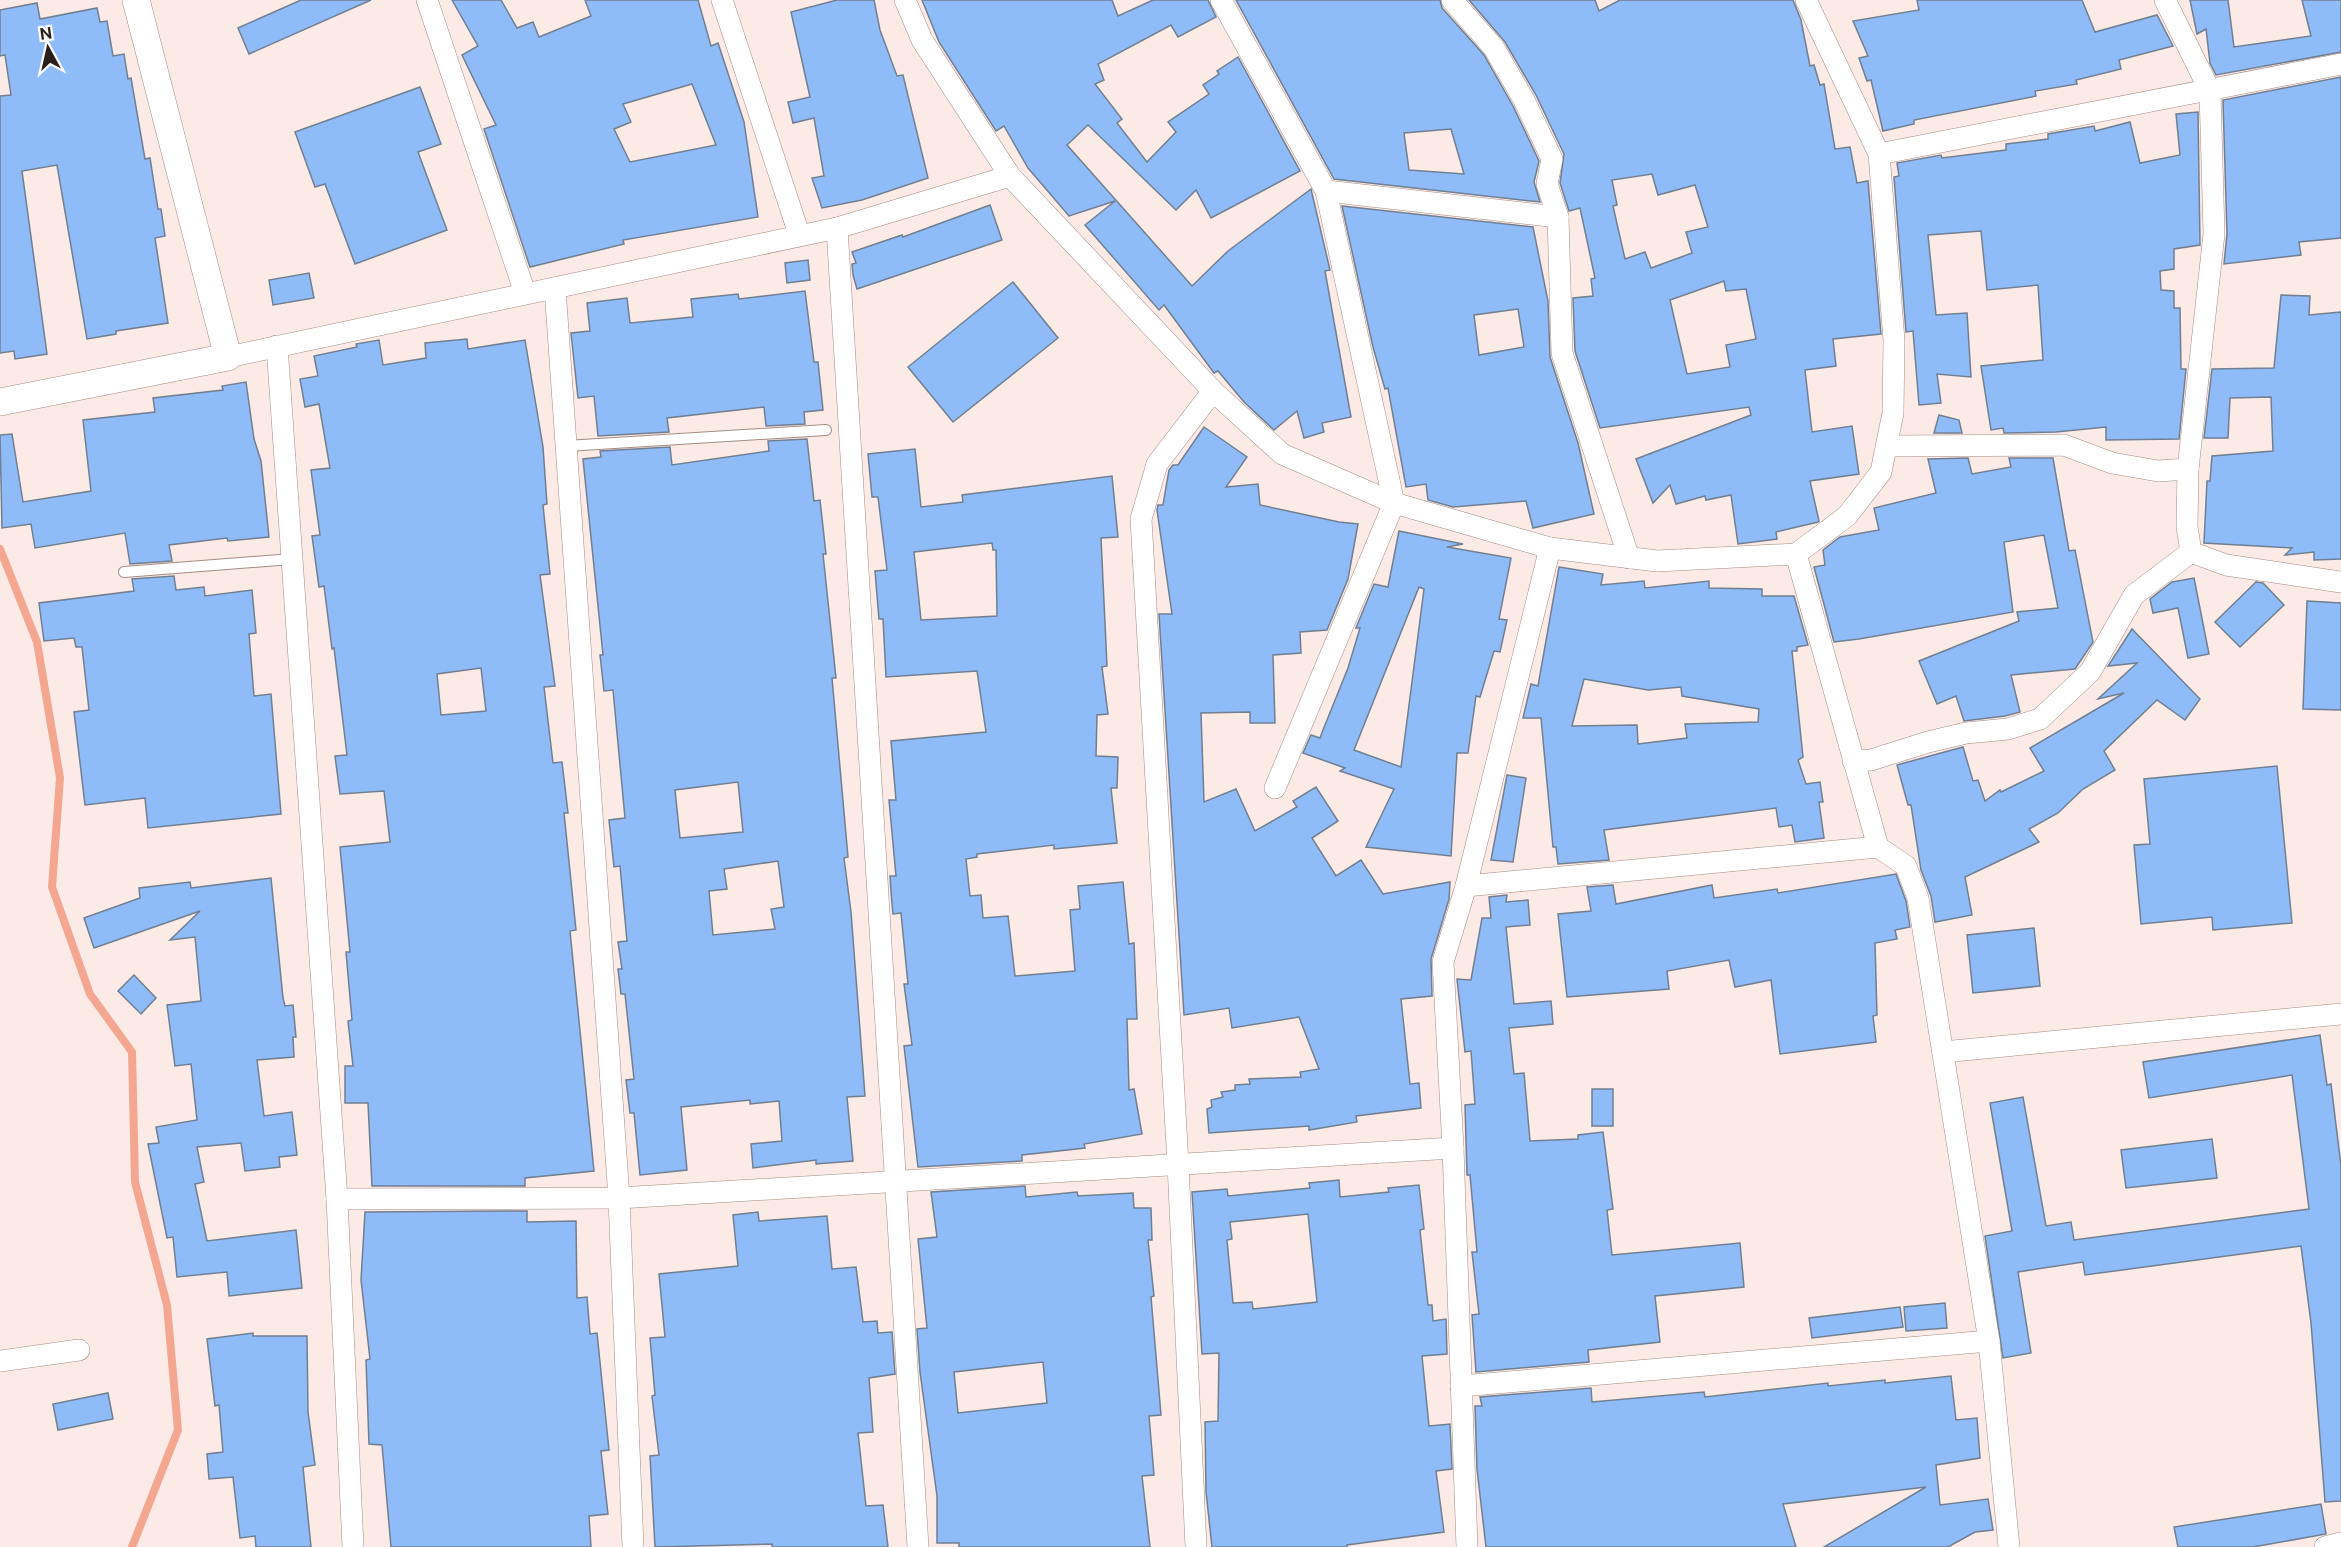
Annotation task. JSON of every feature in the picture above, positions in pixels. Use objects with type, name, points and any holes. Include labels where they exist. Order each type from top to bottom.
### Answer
[{"type":"street","points":[[136,0],[228,357]]},
{"type":"street","points":[[427,0],[525,293]]},
{"type":"street","points":[[722,0],[799,234]]},
{"type":"street","points":[[905,0],[922,40],[1010,176],[1213,392],[1282,454],[1394,503],[1550,548],[1657,561],[1796,554],[1848,516],[1881,472],[1888,446],[1893,413],[1894,340],[1879,153],[1806,0]]},
{"type":"street","points":[[1221,0],[1326,191],[1394,503],[1275,788]]},
{"type":"street","points":[[1452,0],[1494,48],[1536,124],[1552,159],[1547,184],[1558,217],[1562,353],[1629,558]]},
{"type":"street","points":[[2165,0],[2210,91],[2214,234],[2188,469],[2187,527],[2191,552]]},
{"type":"street","points":[[1879,153],[2341,64]]},
{"type":"street","points":[[0,402],[228,357],[799,234],[837,228],[1010,176]]},
{"type":"street","points":[[1326,191],[1558,217]]},
{"type":"street","points":[[837,228],[918,1547]]},
{"type":"street","points":[[555,288],[619,1198],[633,1547]]},
{"type":"street","points":[[277,346],[337,1199],[353,1547]]},
{"type":"street","points":[[1196,1547],[1178,1164],[1141,519],[1157,464],[1213,392]]},
{"type":"street","points":[[1888,446],[2064,445],[2112,463],[2158,471],[2188,469]]},
{"type":"street","points":[[1467,1547],[1453,1148],[1443,963],[1466,886],[1550,548]]},
{"type":"street","points":[[2191,552],[2226,566],[2341,582]]},
{"type":"street","points":[[1853,761],[1871,760],[1928,742],[1966,733],[2008,729],[2040,719],[2090,672],[2134,595],[2191,552]]},
{"type":"street","points":[[1796,554],[1878,847]]},
{"type":"street","points":[[1466,886],[1878,847],[1906,866],[1918,898],[1989,1341],[2009,1547]]},
{"type":"street","points":[[1943,1052],[2341,1014]]},
{"type":"street","points":[[337,1199],[619,1198],[1453,1148]]},
{"type":"street","points":[[1461,1386],[1989,1341]]},
{"type":"street","points":[[0,1361],[79,1350]]},
{"type":"street","points":[[2325,1547],[2341,1543]]},
{"type":"lane","points":[[566,446],[826,430]]},
{"type":"lane","points":[[124,572],[292,559]]},
{"type":"building","points":[[301,0],[371,0],[249,54],[238,28]]},
{"type":"building","points":[[452,0],[501,0],[517,28],[533,22],[539,37],[591,16],[585,0],[698,0],[711,46],[718,43],[744,122],[758,217],[623,240],[624,244],[530,267],[484,129],[496,125],[462,55],[478,46]],"holes":[[[692,84],[716,145],[630,162],[614,129],[631,122],[623,104]]]},
{"type":"building","points":[[837,0],[874,0],[880,30],[897,76],[903,75],[928,178],[862,200],[822,208],[812,178],[824,176],[814,118],[793,123],[788,102],[810,97],[791,12]]},
{"type":"building","points":[[922,0],[1112,0],[1118,16],[1153,0],[1208,0],[1216,17],[1178,37],[1171,25],[1098,64],[1104,80],[1095,84],[1122,119],[1117,123],[1147,162],[1176,132],[1168,122],[1209,94],[1203,85],[1219,74],[1217,71],[1238,57],[1300,171],[1211,218],[1196,190],[1176,210],[1088,125],[1067,145],[1192,286],[1228,251],[1311,189],[1330,270],[1325,271],[1351,417],[1322,423],[1324,432],[1304,438],[1297,411],[1274,430],[1244,402],[1218,371],[1214,373],[1164,305],[1159,310],[1085,225],[1115,201],[1069,216],[1028,168],[1004,126],[996,131],[939,42]]},
{"type":"building","points":[[1236,0],[1440,0],[1442,8],[1484,55],[1513,106],[1539,161],[1534,182],[1540,202],[1334,179]],"holes":[[[1451,129],[1464,174],[1409,170],[1404,133]]]},
{"type":"building","points":[[1469,0],[1595,0],[1599,11],[1620,0],[1793,0],[1801,20],[1810,66],[1814,65],[1820,85],[1824,84],[1835,149],[1850,147],[1857,183],[1868,181],[1881,334],[1833,339],[1836,366],[1805,370],[1812,432],[1852,426],[1859,474],[1810,481],[1818,522],[1776,532],[1777,539],[1738,544],[1731,495],[1706,500],[1705,496],[1676,504],[1670,485],[1653,503],[1636,459],[1751,415],[1749,407],[1600,428],[1575,351],[1573,298],[1593,296],[1591,279],[1595,278],[1580,208],[1569,211],[1560,183],[1564,154],[1536,95],[1505,42]],"holes":[[[1652,174],[1658,195],[1695,185],[1708,227],[1686,232],[1692,253],[1651,268],[1645,252],[1625,259],[1613,206],[1617,205],[1612,180]],[[1724,281],[1726,291],[1746,289],[1756,339],[1726,345],[1730,367],[1687,374],[1670,300]]]},
{"type":"building","points":[[1917,0],[2082,0],[2095,32],[2157,15],[2173,46],[2119,60],[2121,69],[2076,80],[2077,84],[2035,91],[2036,96],[1914,120],[1914,124],[1883,131],[1871,80],[1867,81],[1859,58],[1868,56],[1853,21],[1919,10]]},
{"type":"building","points":[[2190,0],[2228,0],[2234,47],[2311,36],[2302,0],[2341,0],[2341,52],[2216,75],[2210,63],[2206,29],[2197,34]]},
{"type":"building","points":[[37,3],[40,19],[97,8],[100,22],[107,21],[113,56],[124,54],[128,79],[131,78],[145,159],[150,158],[158,209],[161,209],[165,236],[155,238],[168,323],[116,331],[116,334],[87,339],[57,165],[22,171],[47,354],[15,359],[14,351],[0,353],[0,96],[11,95],[5,55],[0,56],[0,10]]},
{"type":"building","points":[[2341,77],[2341,238],[2299,242],[2301,255],[2224,264],[2227,234],[2223,100]]},
{"type":"building","points":[[420,87],[441,144],[418,152],[447,230],[355,264],[325,184],[315,187],[295,132]]},
{"type":"building","points":[[2198,112],[2200,245],[2174,249],[2174,269],[2160,271],[2161,290],[2174,291],[2174,308],[2180,308],[2181,369],[2186,369],[2179,439],[2106,440],[2106,427],[2056,432],[2004,433],[2003,428],[1991,430],[1981,366],[2043,360],[2038,285],[1987,290],[1981,231],[1928,235],[1936,315],[1967,313],[1971,377],[1937,374],[1941,403],[1919,405],[1913,331],[1906,332],[1894,177],[1899,176],[1897,163],[1941,155],[1942,158],[2006,150],[2006,144],[2048,139],[2048,134],[2094,126],[2095,131],[2130,122],[2140,163],[2180,155],[2176,114]]},
{"type":"building","points":[[990,205],[1002,240],[857,289],[852,264],[856,263],[852,252],[902,235],[903,237]]},
{"type":"building","points":[[1342,206],[1533,227],[1548,301],[1550,357],[1578,443],[1594,514],[1533,528],[1526,501],[1453,507],[1428,500],[1426,484],[1406,487],[1388,388],[1385,389],[1373,347]],"holes":[[[1518,309],[1524,347],[1479,355],[1474,315]]]},
{"type":"building","points":[[808,260],[810,280],[787,283],[785,263]]},
{"type":"building","points":[[309,273],[314,298],[273,305],[269,280]]},
{"type":"building","points":[[1013,282],[1058,338],[953,422],[908,367]]},
{"type":"building","points":[[805,291],[814,362],[818,362],[823,410],[804,412],[805,424],[766,426],[764,407],[667,418],[669,432],[598,436],[594,396],[578,398],[571,333],[590,331],[587,303],[627,298],[630,323],[693,317],[691,299],[738,294],[739,299]]},
{"type":"building","points":[[2281,295],[2310,296],[2309,315],[2341,312],[2341,559],[2314,560],[2314,552],[2285,555],[2292,548],[2204,543],[2207,481],[2210,481],[2212,456],[2273,451],[2271,397],[2230,398],[2228,438],[2204,438],[2212,369],[2274,368]]},
{"type":"building","points":[[467,339],[468,349],[525,340],[543,447],[547,504],[543,505],[550,574],[540,575],[555,686],[544,687],[553,763],[562,762],[568,813],[564,813],[576,930],[570,931],[594,1171],[525,1178],[525,1186],[372,1186],[368,1103],[345,1103],[345,1066],[353,1066],[348,1021],[352,1020],[346,952],[350,952],[340,847],[390,842],[384,791],[340,794],[335,756],[347,755],[334,648],[332,649],[324,586],[319,587],[312,536],[320,535],[311,470],[330,468],[319,404],[305,407],[300,379],[318,376],[314,356],[379,340],[383,365],[426,358],[425,343]],"holes":[[[481,668],[486,711],[441,715],[437,674]]]},
{"type":"building","points":[[246,382],[254,439],[261,461],[269,537],[228,541],[227,538],[169,545],[172,561],[130,564],[125,533],[35,548],[31,524],[2,528],[0,435],[12,434],[23,502],[91,491],[83,420],[155,412],[153,398],[223,390],[222,386]]},
{"type":"building","points":[[1939,415],[1959,420],[1962,433],[1934,433]]},
{"type":"building","points":[[1204,427],[1247,457],[1226,487],[1258,484],[1260,505],[1358,524],[1348,579],[1327,630],[1300,632],[1301,653],[1273,655],[1275,723],[1250,723],[1250,712],[1201,713],[1204,802],[1236,789],[1255,831],[1297,807],[1293,801],[1316,787],[1338,821],[1312,838],[1336,876],[1361,860],[1383,894],[1450,882],[1449,899],[1431,959],[1432,996],[1401,999],[1410,1084],[1419,1083],[1421,1108],[1356,1116],[1357,1122],[1309,1130],[1309,1126],[1209,1133],[1207,1109],[1212,1107],[1211,1100],[1223,1097],[1221,1092],[1235,1090],[1235,1085],[1250,1084],[1249,1079],[1301,1077],[1300,1072],[1319,1069],[1299,1017],[1232,1028],[1229,1008],[1184,1015],[1159,614],[1172,614],[1157,510],[1158,505],[1163,505],[1169,470],[1173,465],[1178,465]]},
{"type":"building","points":[[807,439],[814,501],[820,500],[826,554],[823,554],[836,678],[832,678],[848,857],[844,858],[851,912],[865,1096],[847,1097],[853,1161],[816,1164],[816,1160],[753,1168],[751,1144],[782,1141],[779,1101],[750,1104],[750,1100],[681,1107],[687,1170],[640,1175],[634,1113],[630,1113],[626,1080],[634,1079],[625,994],[621,994],[618,969],[622,969],[618,942],[627,941],[620,866],[614,867],[609,820],[625,818],[613,690],[604,691],[600,655],[603,655],[583,459],[601,457],[600,451],[670,447],[672,465],[769,451],[768,441]],"holes":[[[738,782],[743,832],[680,838],[675,790]],[[778,861],[784,907],[771,909],[775,929],[713,935],[709,891],[727,889],[724,869]]]},
{"type":"building","points":[[915,449],[921,507],[963,502],[962,495],[1112,476],[1118,537],[1101,538],[1107,666],[1102,667],[1108,714],[1097,715],[1096,756],[1118,757],[1117,788],[1111,788],[1117,843],[1054,849],[1054,845],[977,854],[977,857],[966,859],[970,896],[981,895],[983,918],[1008,916],[1015,976],[1075,971],[1070,910],[1080,909],[1078,886],[1123,882],[1129,944],[1134,943],[1137,1019],[1127,1019],[1129,1090],[1134,1089],[1142,1134],[1084,1144],[1085,1148],[1022,1155],[1022,1161],[918,1167],[904,1046],[912,1045],[904,984],[908,984],[901,913],[893,914],[891,892],[890,876],[896,876],[889,800],[896,800],[891,741],[986,732],[977,671],[886,677],[883,619],[879,619],[875,571],[887,570],[878,497],[872,497],[868,454]],"holes":[[[992,543],[993,550],[996,550],[997,616],[921,620],[914,552]]]},
{"type":"building","points":[[1968,458],[1972,474],[2011,467],[2009,458],[2053,458],[2069,551],[2075,550],[2093,642],[2075,669],[2011,675],[2020,712],[1964,721],[1956,696],[1937,704],[1919,661],[2019,621],[2017,612],[2058,608],[2044,535],[2004,542],[2013,612],[1859,639],[1834,642],[1814,567],[1825,565],[1823,550],[1840,537],[1879,530],[1874,508],[1936,493],[1928,459]]},
{"type":"building","points":[[1399,531],[1463,544],[1447,547],[1511,558],[1499,619],[1507,620],[1500,652],[1494,651],[1480,697],[1476,696],[1468,753],[1457,753],[1451,856],[1366,847],[1394,789],[1340,771],[1345,768],[1303,753],[1311,735],[1320,738],[1348,668],[1360,628],[1356,628],[1374,584],[1388,587]],"holes":[[[1419,587],[1424,589],[1401,767],[1354,750]]]},
{"type":"building","points":[[1559,567],[1603,574],[1601,585],[1644,581],[1645,588],[1709,581],[1709,588],[1762,589],[1762,596],[1794,596],[1808,645],[1797,647],[1797,651],[1792,651],[1803,757],[1798,760],[1806,784],[1820,782],[1823,802],[1819,802],[1824,838],[1795,842],[1792,825],[1779,827],[1776,808],[1604,830],[1609,860],[1558,864],[1556,847],[1553,847],[1541,718],[1523,718],[1531,684],[1538,686]],"holes":[[[1584,679],[1648,690],[1681,687],[1682,696],[1759,709],[1758,722],[1685,724],[1687,738],[1638,744],[1637,725],[1572,726]]]},
{"type":"building","points":[[174,576],[176,590],[204,587],[205,596],[252,590],[256,633],[249,634],[254,696],[271,694],[281,814],[148,828],[145,798],[85,805],[74,712],[89,710],[82,647],[76,647],[74,638],[44,641],[39,603],[134,591],[132,579]]},
{"type":"building","points":[[2194,578],[2209,654],[2188,658],[2178,608],[2153,613],[2150,599],[2172,582]]},
{"type":"building","points":[[2256,582],[2263,583],[2284,605],[2240,647],[2215,622]]},
{"type":"building","points":[[2307,601],[2341,603],[2341,710],[2303,709]]},
{"type":"building","points":[[2132,629],[2200,699],[2185,720],[2157,700],[2104,751],[2115,770],[2083,789],[2058,813],[2029,829],[2039,842],[1965,877],[1972,915],[1935,922],[1931,896],[1921,870],[1911,805],[1908,805],[1897,765],[1963,747],[1973,781],[1978,780],[1985,801],[2000,790],[2001,792],[2044,771],[2030,748],[2124,693],[2098,699],[2137,663],[2108,666]]},
{"type":"building","points":[[2277,766],[2292,923],[2213,930],[2212,917],[2141,924],[2134,845],[2150,844],[2144,779]]},
{"type":"building","points":[[1507,775],[1526,778],[1513,862],[1491,860]]},
{"type":"building","points":[[1896,874],[1906,901],[1910,927],[1895,930],[1897,939],[1875,943],[1877,1015],[1873,1016],[1876,1042],[1780,1054],[1771,980],[1735,987],[1729,960],[1667,971],[1669,989],[1567,997],[1558,914],[1591,911],[1587,887],[1613,885],[1616,904],[1712,885],[1714,898],[1777,889],[1778,893]]},
{"type":"building","points":[[271,878],[283,998],[285,1006],[293,1005],[296,1037],[293,1037],[294,1057],[257,1060],[264,1116],[292,1112],[297,1155],[279,1157],[280,1167],[245,1171],[241,1143],[197,1147],[204,1182],[195,1184],[207,1241],[296,1230],[302,1288],[229,1296],[227,1272],[177,1277],[173,1237],[167,1238],[148,1144],[159,1143],[156,1127],[197,1120],[191,1064],[175,1066],[167,1005],[201,1001],[195,937],[170,940],[200,911],[94,948],[84,918],[140,898],[139,888],[190,882],[191,888]]},
{"type":"building","points":[[1507,895],[1506,902],[1528,900],[1530,925],[1506,927],[1514,1004],[1551,1001],[1553,1024],[1509,1028],[1514,1074],[1524,1073],[1530,1141],[1578,1139],[1578,1135],[1603,1132],[1613,1209],[1607,1210],[1612,1255],[1740,1243],[1744,1287],[1655,1296],[1660,1342],[1588,1350],[1589,1362],[1476,1372],[1472,1315],[1479,1314],[1472,1252],[1477,1252],[1470,1175],[1467,1175],[1465,1105],[1475,1104],[1471,1051],[1465,1052],[1457,979],[1471,980],[1482,918],[1491,918],[1489,897]]},
{"type":"building","points":[[2034,928],[2040,986],[1973,993],[1967,935]]},
{"type":"building","points":[[134,975],[156,998],[141,1014],[118,991]]},
{"type":"building","points":[[2320,1035],[2327,1085],[2331,1084],[2341,1166],[2341,1501],[2325,1502],[2311,1323],[2301,1246],[2085,1275],[2083,1262],[2018,1272],[2031,1353],[2003,1358],[1985,1236],[2012,1231],[1990,1103],[2023,1097],[2046,1226],[2071,1222],[2074,1240],[2309,1209],[2292,1075],[2149,1098],[2143,1062]]},
{"type":"building","points":[[1592,1089],[1613,1089],[1613,1126],[1592,1126]]},
{"type":"building","points":[[2212,1139],[2217,1178],[2126,1188],[2121,1150]]},
{"type":"building","points":[[1339,1180],[1340,1197],[1389,1192],[1388,1188],[1419,1185],[1424,1229],[1420,1230],[1428,1305],[1432,1305],[1433,1321],[1446,1319],[1447,1354],[1422,1356],[1429,1426],[1450,1424],[1452,1469],[1436,1471],[1444,1532],[1347,1545],[1347,1547],[1212,1547],[1206,1492],[1205,1422],[1218,1421],[1219,1353],[1202,1354],[1192,1192],[1227,1189],[1228,1196],[1310,1188],[1309,1183]],"holes":[[[1308,1214],[1317,1302],[1253,1309],[1252,1302],[1233,1303],[1227,1240],[1232,1239],[1230,1222]]]},
{"type":"building","points":[[1025,1186],[1026,1197],[1077,1192],[1078,1196],[1133,1193],[1134,1208],[1151,1208],[1152,1240],[1148,1240],[1154,1296],[1151,1297],[1161,1415],[1149,1416],[1154,1475],[1142,1476],[1150,1547],[959,1547],[959,1543],[937,1543],[937,1496],[920,1372],[917,1329],[927,1328],[918,1239],[937,1237],[931,1192]],"holes":[[[1043,1362],[1047,1403],[958,1413],[954,1372]]]},
{"type":"building","points":[[527,1211],[527,1222],[576,1221],[577,1298],[587,1297],[590,1334],[597,1333],[609,1450],[601,1451],[608,1514],[589,1516],[591,1547],[391,1547],[382,1445],[369,1444],[366,1360],[370,1359],[361,1280],[365,1212]]},
{"type":"building","points":[[758,1212],[759,1221],[827,1216],[832,1269],[856,1267],[863,1322],[877,1321],[878,1333],[892,1332],[895,1374],[869,1378],[873,1432],[858,1433],[866,1506],[883,1505],[888,1547],[772,1547],[772,1544],[655,1547],[650,1456],[659,1455],[652,1396],[655,1395],[650,1338],[665,1337],[659,1274],[738,1266],[733,1215]]},
{"type":"building","points":[[1945,1303],[1947,1328],[1906,1331],[1904,1307]]},
{"type":"building","points":[[1900,1307],[1903,1327],[1812,1338],[1809,1318]]},
{"type":"building","points":[[253,1333],[253,1336],[307,1336],[308,1412],[315,1465],[303,1467],[311,1547],[256,1547],[255,1536],[240,1538],[233,1477],[209,1479],[207,1454],[223,1452],[219,1405],[215,1406],[207,1339]]},
{"type":"building","points":[[1951,1376],[1956,1420],[1977,1418],[1980,1458],[1936,1465],[1940,1505],[1988,1499],[1993,1530],[1975,1532],[1948,1547],[1824,1547],[1926,1487],[1783,1504],[1796,1547],[1486,1547],[1477,1469],[1475,1406],[1482,1406],[1480,1397],[1591,1388],[1592,1402],[1704,1392],[1705,1397],[1828,1383],[1828,1386],[1885,1380],[1885,1383]]},
{"type":"building","points":[[108,1393],[113,1419],[58,1430],[53,1404]]},
{"type":"building","points":[[2321,1504],[2326,1534],[2253,1547],[2178,1547],[2174,1527]]},
{"type":"waterway","points":[[0,549],[37,642],[60,778],[52,887],[90,994],[132,1052],[135,1182],[167,1305],[178,1430],[132,1547]]}]
